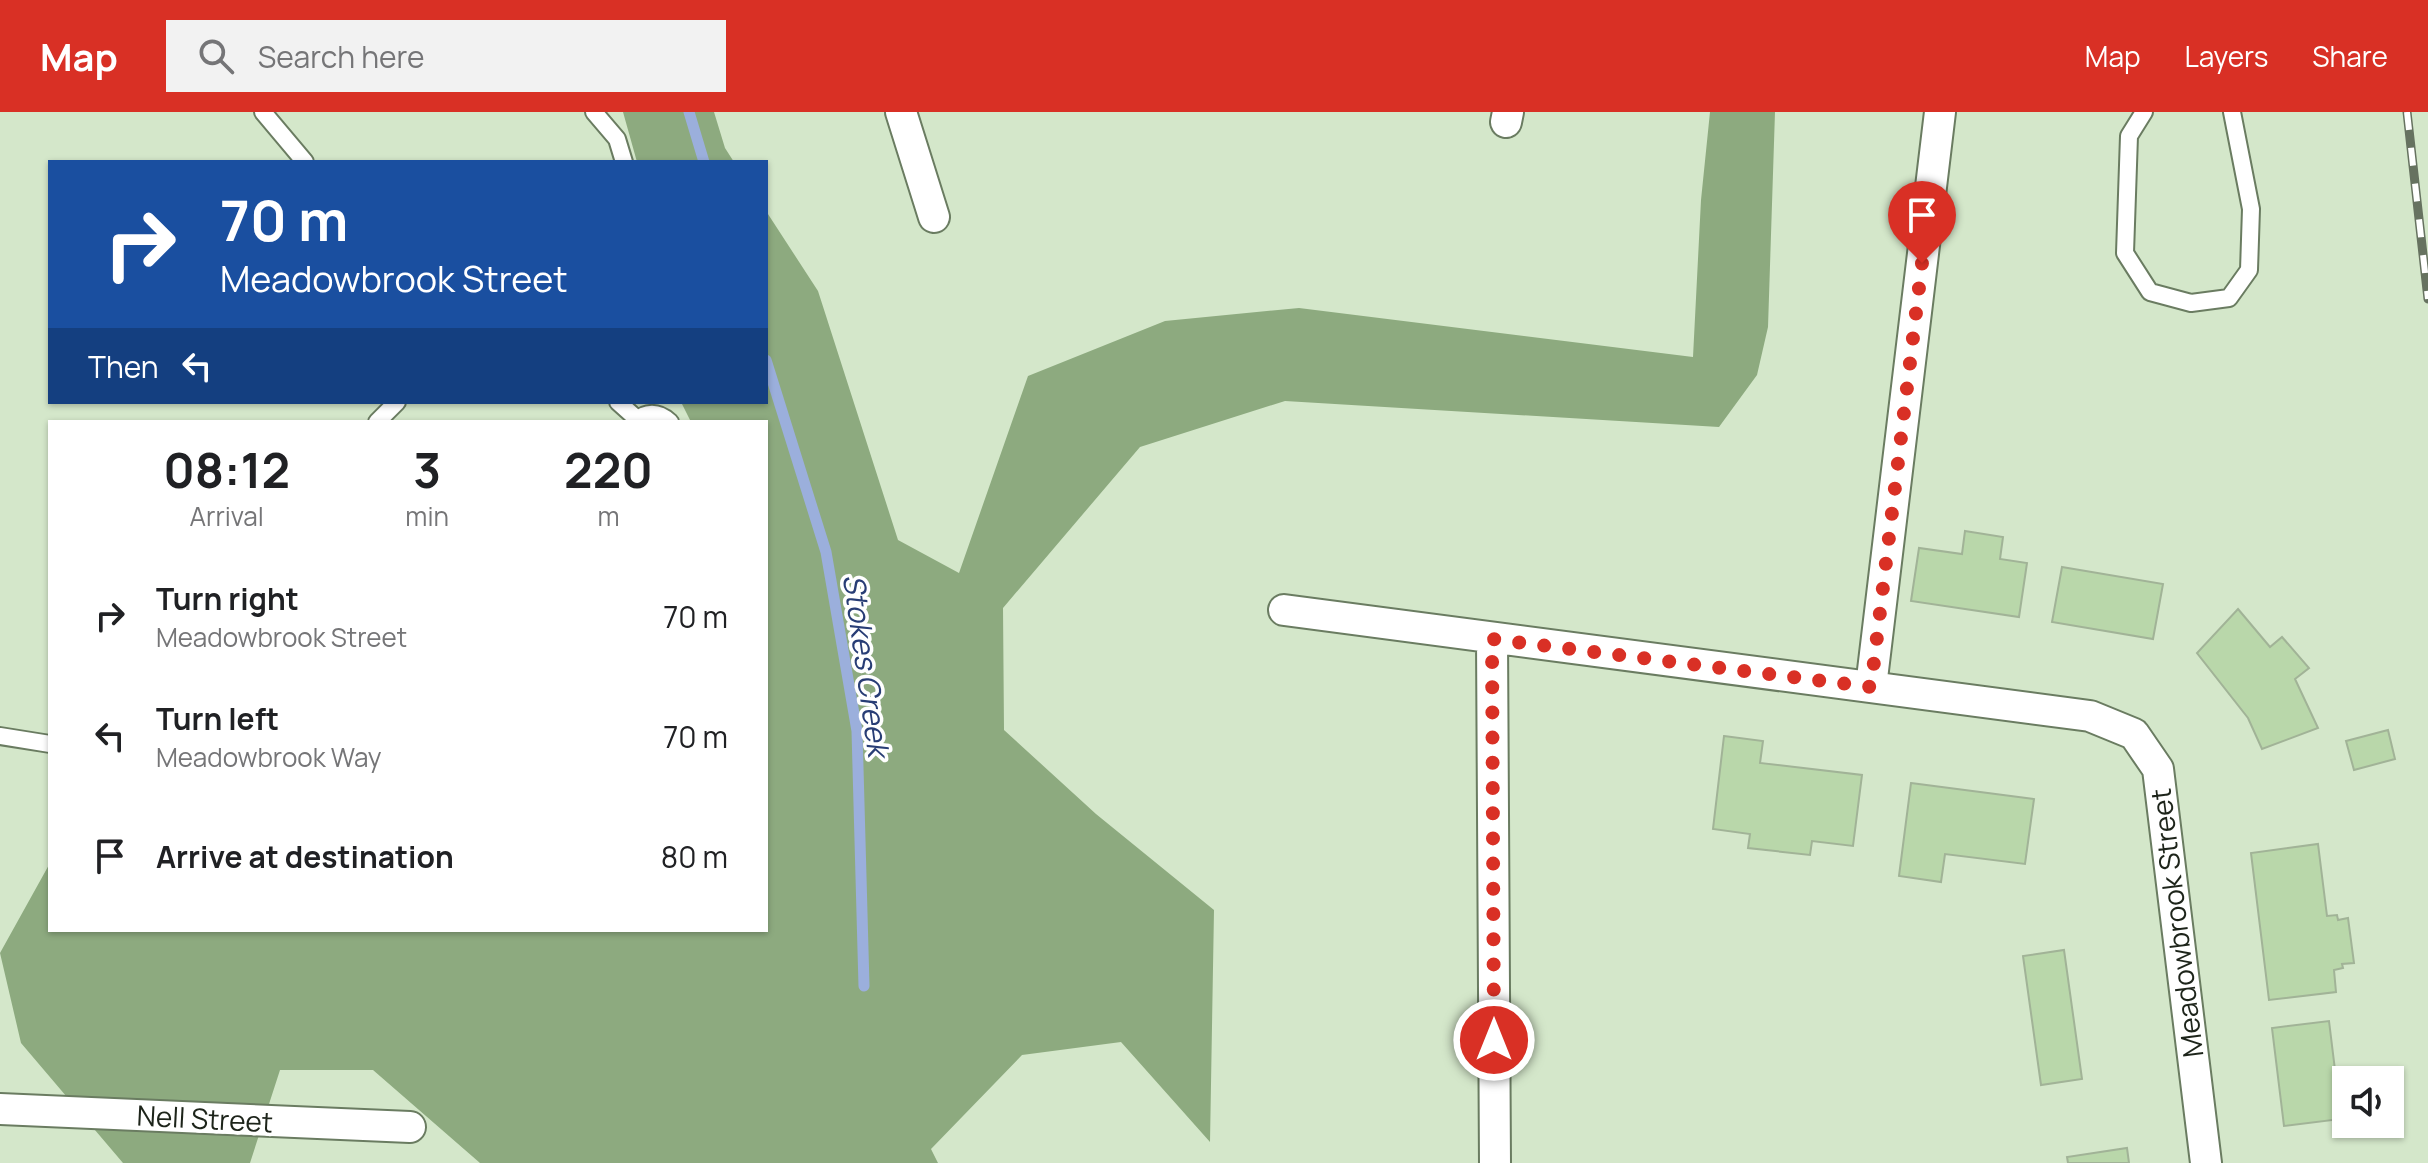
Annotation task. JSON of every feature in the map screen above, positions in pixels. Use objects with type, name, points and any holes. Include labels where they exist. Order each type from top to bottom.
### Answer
[{"type":"street","points":[[901,112],[934,217]]},
{"type":"street","points":[[1871,687],[1940,112]]},
{"type":"street","name":"Meadowbrook Street","points":[[1284,610],[2090,716],[2134,734],[2158,769],[2206,1163]]},
{"type":"street","points":[[1492,639],[1495,1163]]},
{"type":"street","name":"Nell Street","points":[[0,1109],[410,1127]]},
{"type":"lane","points":[[263,112],[303,160]]},
{"type":"lane","points":[[594,112],[617,139],[623,160]]},
{"type":"lane","points":[[2144,112],[2129,136],[2125,253],[2150,292],[2191,303],[2229,298],[2249,270],[2251,209],[2232,112]]},
{"type":"lane","points":[[379,420],[395,404]]},
{"type":"lane","points":[[620,404],[635,420]]},
{"type":"lane","points":[[637,420],[643,415],[655,414],[666,420]]},
{"type":"lane","points":[[0,736],[48,744]]},
{"type":"green space","points":[[623,112],[714,112],[725,148],[733,160],[636,160]]},
{"type":"green space","points":[[1710,112],[1775,112],[1768,327],[1757,375],[1719,427],[1285,401],[1140,447],[1003,608],[1004,730],[1096,814],[1214,910],[1210,1142],[1121,1042],[1022,1055],[931,1149],[938,1163],[480,1163],[373,1070],[280,1070],[250,1163],[123,1163],[21,1043],[0,953],[48,867],[48,932],[768,932],[768,420],[690,420],[682,404],[768,404],[768,214],[818,291],[898,540],[959,573],[1028,376],[1165,321],[1299,308],[1693,357],[1701,200]]},
{"type":"building","points":[[1965,531],[2003,537],[2000,559],[2027,563],[2019,617],[1911,601],[1919,548],[1962,554]]},
{"type":"building","points":[[2062,567],[2163,584],[2153,639],[2052,622]]},
{"type":"building","points":[[2238,609],[2270,647],[2282,637],[2309,668],[2295,679],[2318,728],[2262,749],[2248,718],[2197,653]]},
{"type":"building","points":[[2388,730],[2395,759],[2354,770],[2346,741]]},
{"type":"building","points":[[1724,736],[1763,741],[1760,763],[1862,775],[1853,846],[1812,841],[1810,855],[1748,848],[1750,834],[1713,829]]},
{"type":"building","points":[[1911,783],[2034,799],[2025,864],[1945,854],[1941,882],[1899,876]]},
{"type":"building","points":[[2318,844],[2327,916],[2337,915],[2338,920],[2348,918],[2354,963],[2342,964],[2343,968],[2334,970],[2336,992],[2269,1000],[2251,853]]},
{"type":"building","points":[[2064,950],[2082,1079],[2041,1085],[2023,956]]},
{"type":"building","points":[[2329,1021],[2335,1066],[2332,1066],[2332,1120],[2284,1126],[2272,1028]]},
{"type":"building","points":[[2127,1148],[2129,1163],[2068,1163],[2067,1157]]},
{"type":"waterway","name":"Stokes Creek","points":[[689,112],[703,160]]},
{"type":"waterway","name":"Stokes Creek","points":[[768,366],[826,552],[857,731],[864,986]]},
{"type":"railway","points":[[2407,112],[2428,299]]},
{"type":"route","points":[[1494,1040],[1492,639],[1871,687],[1922,263]]}]
